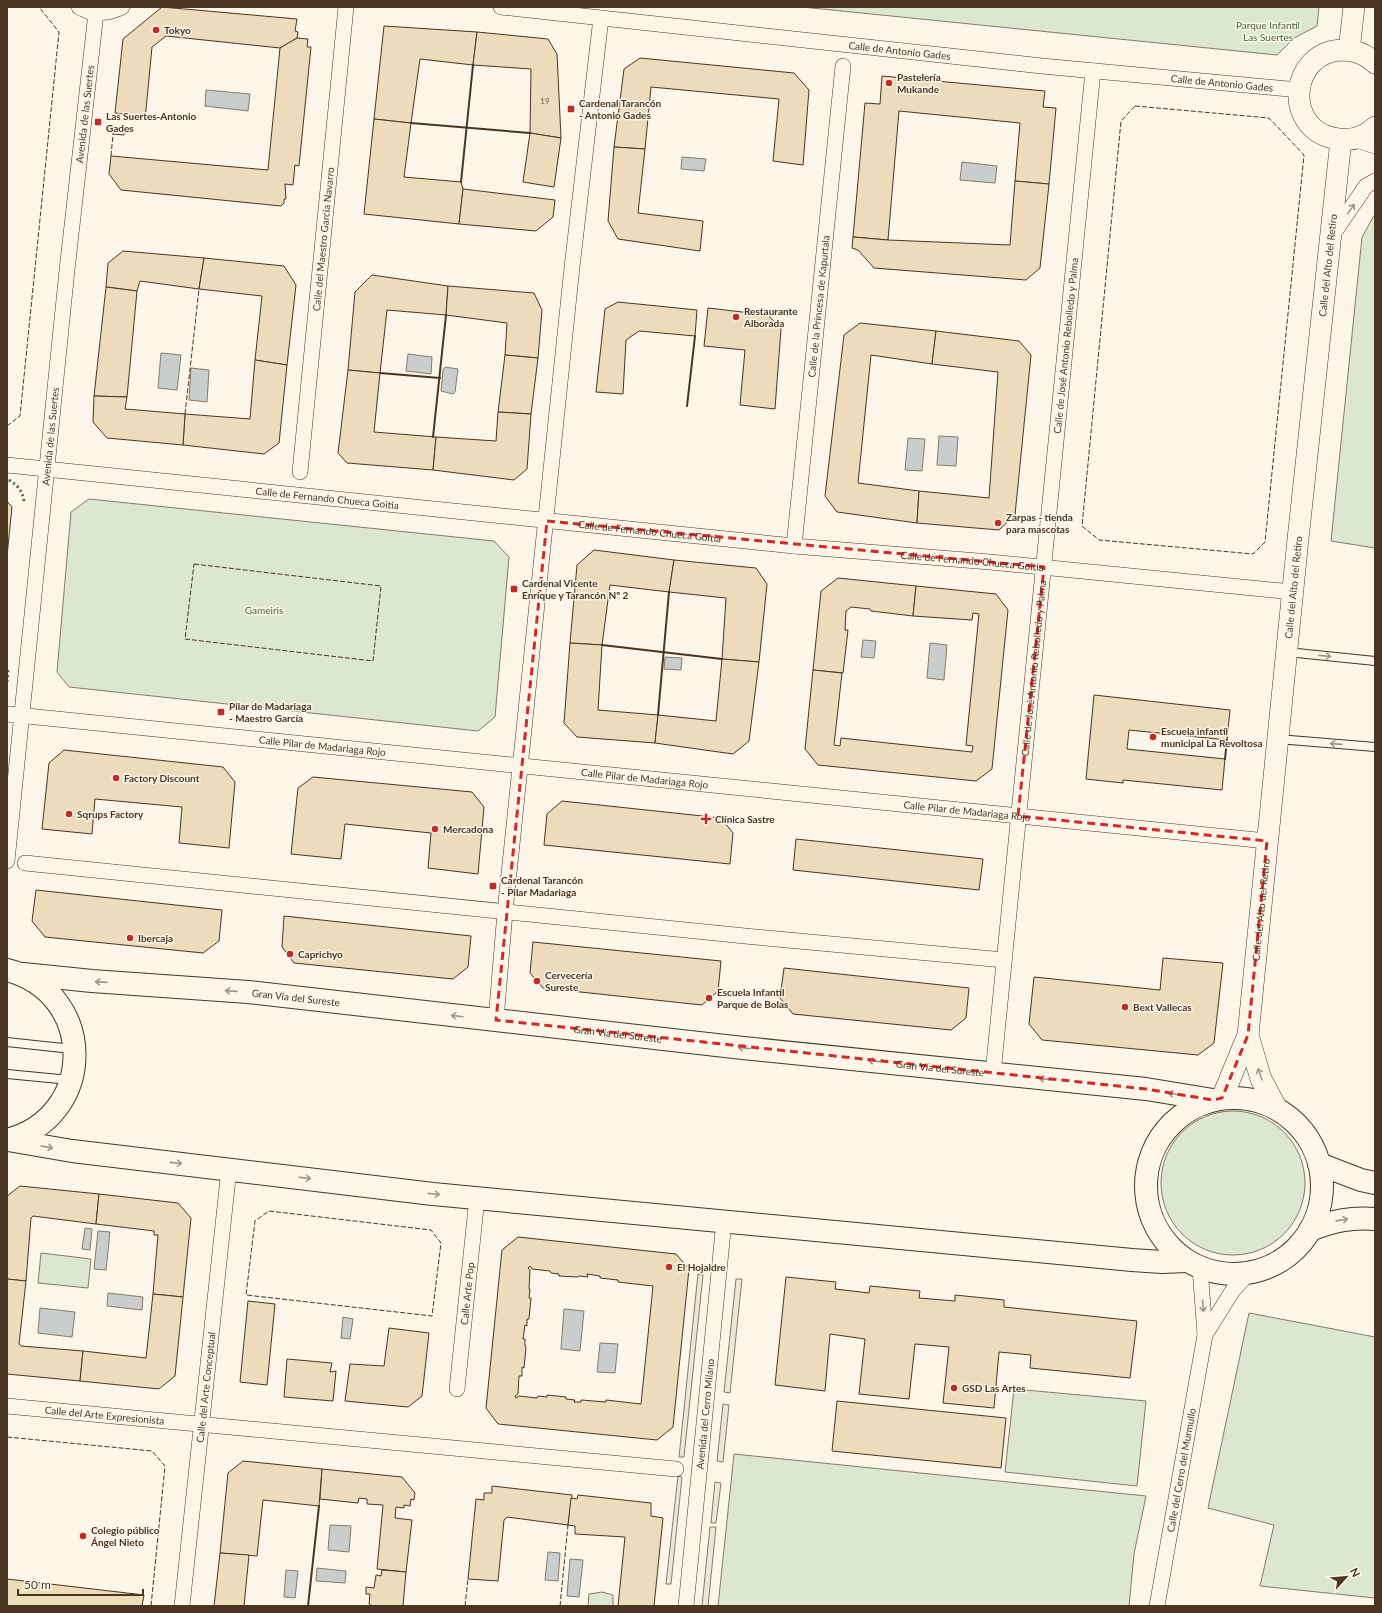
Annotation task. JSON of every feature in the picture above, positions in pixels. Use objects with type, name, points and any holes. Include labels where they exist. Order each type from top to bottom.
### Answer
[{"type":"main road","points":[[1349,50],[1354,7]]},
{"type":"main road","points":[[1365,135],[1327,137],[1314,129],[1305,118],[1299,104],[1298,90],[1302,76],[1310,64],[1321,55],[1335,50],[1349,50],[1362,53],[1374,61]]},
{"type":"main road","name":"Calle del Alto del Retiro","points":[[1217,1099],[1248,1035],[1329,239],[1365,135]]},
{"type":"main road","points":[[8,1140],[37,1127],[59,1106],[71,1080],[75,1049],[67,1017],[49,992],[15,972]]},
{"type":"main road","name":"Gran Vía del Sureste","points":[[15,972],[92,981],[248,992],[736,1048],[1146,1089],[1217,1099],[1251,1099],[1277,1109],[1296,1123],[1310,1142],[1319,1164],[1322,1187],[1319,1209],[1310,1230]]},
{"type":"main road","name":"Calle del Alto del Retiro","points":[[1248,1035],[1261,1079],[1277,1109]]},
{"type":"main road","points":[[1194,1264],[1168,1244],[1154,1222],[1146,1197],[1146,1172],[1154,1147],[1169,1126],[1189,1109],[1217,1099]]},
{"type":"main road","points":[[8,1140],[72,1151],[476,1198],[1132,1260],[1194,1264],[1224,1274],[1248,1273],[1273,1265],[1294,1250],[1310,1230],[1332,1221],[1355,1218],[1375,1219]]},
{"type":"main road","points":[[1319,1164],[1361,1180],[1375,1183]]},
{"type":"street","points":[[78,7],[96,13],[109,12],[122,7]]},
{"type":"street","name":"Calle del Maestro García Navarro","points":[[300,472],[346,7]]},
{"type":"street","name":"Calle de Antonio Gades","points":[[501,7],[1093,71],[1298,90]]},
{"type":"street","name":"Avenida de las Suertes","points":[[7,861],[14,715],[46,470],[96,13]]},
{"type":"street","points":[[496,1020],[520,765],[572,274],[601,18]]},
{"type":"street","name":"Calle de la Princesa de Kapurtala","points":[[794,546],[843,66]]},
{"type":"street","name":"Calle de José Antonio Rebolledo y Palma","points":[[993,1073],[1093,71]]},
{"type":"street","points":[[1329,239],[1366,186],[1375,181]]},
{"type":"street","name":"Calle de Fernando Chueca Goitia","points":[[7,466],[794,546],[1044,567],[1292,592]]},
{"type":"street","name":"Calle Pilar de Madariaga Rojo","points":[[14,715],[1268,841]]},
{"type":"street","points":[[25,862],[505,912],[1004,960]]},
{"type":"street","name":"Calle del Arte Conceptual","points":[[182,1606],[229,1169]]},
{"type":"street","name":"Calle Arte Pop","points":[[457,1388],[476,1198]]},
{"type":"street","name":"Avenida del Cerro Milano","points":[[686,1606],[724,1221]]},
{"type":"street","name":"Calle del Cerro del Murmullo","points":[[1157,1606],[1205,1335],[1194,1264]]},
{"type":"street","name":"Calle del Cerro del Murmullo","points":[[1205,1335],[1233,1290],[1248,1273]]},
{"type":"street","name":"Calle del Arte Expresionista","points":[[7,1406],[676,1469]]},
{"type":"lane","points":[[1286,652],[1375,661]]},
{"type":"lane","points":[[1278,739],[1375,747]]},
{"type":"lane","points":[[7,1042],[75,1049]]},
{"type":"lane","points":[[7,1074],[71,1080]]},
{"type":"highlighted area","points":[[547,521],[1044,567],[1018,816],[1267,841],[1248,1035],[1222,1098],[1213,1100],[1146,1089],[496,1020]]},
{"type":"green space","name":"Parque Infantil Las Suertes","points":[[802,7],[1319,7],[1317,26],[1294,38],[1277,55]]},
{"type":"green space","points":[[1375,214],[1375,548],[1331,541],[1362,237]]},
{"type":"green space","name":"Gameiris","points":[[89,499],[494,541],[509,557],[495,717],[478,731],[69,687],[57,672],[71,512]]},
{"type":"green space","points":[[1233,1111],[1254,1114],[1273,1123],[1284,1132],[1293,1143],[1302,1162],[1305,1183],[1302,1204],[1293,1223],[1284,1234],[1273,1243],[1254,1252],[1233,1255],[1212,1252],[1193,1243],[1182,1234],[1173,1223],[1164,1204],[1161,1183],[1164,1162],[1173,1143],[1182,1132],[1193,1123],[1212,1114]]},
{"type":"green space","points":[[41,1253],[91,1259],[88,1288],[38,1283]]},
{"type":"green space","points":[[1249,1313],[1375,1337],[1375,1598],[1260,1586],[1274,1525],[1208,1508]]},
{"type":"green space","points":[[1014,1389],[1146,1401],[1137,1486],[1005,1472]]},
{"type":"green space","points":[[734,1454],[1146,1496],[1134,1554],[1129,1606],[718,1606]]},
{"type":"green space","points":[[602,1592],[613,1595],[613,1606],[588,1606],[589,1594]]},
{"type":"shaded area","points":[[206,90],[250,94],[248,111],[205,106]]},
{"type":"shaded area","points":[[682,157],[706,159],[704,171],[681,169]]},
{"type":"shaded area","points":[[962,162],[997,166],[995,183],[960,180]]},
{"type":"shaded area","points":[[161,353],[181,355],[177,390],[158,388]]},
{"type":"shaded area","points":[[408,354],[432,357],[431,374],[406,371]]},
{"type":"shaded area","points":[[445,367],[458,369],[455,392],[453,394],[441,391],[443,370]]},
{"type":"shaded area","points":[[191,368],[209,370],[207,402],[189,400]]},
{"type":"shaded area","points":[[939,436],[958,437],[956,466],[937,465]]},
{"type":"shaded area","points":[[908,438],[925,439],[922,471],[905,470]]},
{"type":"shaded area","points":[[863,640],[876,641],[874,658],[861,657]]},
{"type":"shaded area","points":[[930,643],[947,645],[944,680],[927,678]]},
{"type":"shaded area","points":[[665,657],[682,658],[681,670],[664,669]]},
{"type":"shaded area","points":[[85,1228],[92,1229],[90,1250],[82,1249]]},
{"type":"shaded area","points":[[98,1231],[110,1232],[106,1270],[94,1269]]},
{"type":"shaded area","points":[[698,1274],[703,1275],[684,1457],[679,1457]]},
{"type":"shaded area","points":[[736,1279],[742,1279],[730,1393],[724,1392]]},
{"type":"shaded area","points":[[108,1293],[143,1297],[142,1310],[107,1306]]},
{"type":"shaded area","points":[[40,1308],[75,1312],[72,1337],[38,1333]]},
{"type":"shaded area","points":[[564,1309],[584,1311],[580,1351],[561,1349]]},
{"type":"shaded area","points":[[343,1317],[353,1319],[350,1339],[341,1338]]},
{"type":"shaded area","points":[[600,1343],[618,1344],[615,1373],[597,1372]]},
{"type":"shaded area","points":[[723,1404],[729,1405],[723,1462],[717,1461]]},
{"type":"shaded area","points":[[678,1476],[682,1477],[671,1584],[666,1584]]},
{"type":"shaded area","points":[[715,1482],[721,1483],[716,1523],[711,1523]]},
{"type":"shaded area","points":[[330,1525],[351,1526],[349,1552],[328,1550]]},
{"type":"shaded area","points":[[710,1527],[716,1527],[708,1606],[702,1606]]},
{"type":"shaded area","points":[[548,1552],[560,1553],[558,1581],[545,1580]]},
{"type":"shaded area","points":[[570,1559],[583,1560],[579,1597],[567,1596]]},
{"type":"shaded area","points":[[317,1568],[346,1571],[345,1583],[316,1581]]},
{"type":"shaded area","points":[[286,1570],[298,1571],[295,1598],[284,1597]]},
{"type":"building","points":[[162,7],[297,19],[295,31],[298,32],[297,38],[280,48],[166,36],[152,47],[145,120],[130,118],[130,115],[115,113],[123,39]]},
{"type":"building","points":[[384,26],[477,32],[473,65],[420,59],[411,123],[374,119]]},
{"type":"building","points":[[477,32],[548,39],[557,54],[561,138],[530,133],[531,69],[473,65]]},
{"type":"building","points":[[297,38],[308,39],[307,47],[311,47],[299,166],[295,165],[293,185],[285,184],[286,199],[284,199],[284,203],[281,206],[121,190],[109,174],[111,156],[268,170],[280,48]]},
{"type":"building","points":[[640,58],[794,73],[809,90],[803,165],[773,161],[779,99],[651,87],[645,149],[614,147],[624,69]]},
{"type":"building","points":[[882,76],[1045,91],[1043,107],[1056,108],[1049,184],[1015,181],[1020,123],[899,111],[888,240],[853,237],[865,103],[880,104]]},
{"type":"building","points":[[374,119],[411,123],[404,177],[461,182],[463,189],[459,224],[364,214]]},
{"type":"building","points":[[114,128],[125,129],[124,135],[113,134]]},
{"type":"building","points":[[530,133],[561,138],[554,187],[523,182]]},
{"type":"building","points":[[614,147],[645,149],[638,213],[703,221],[700,251],[618,239],[608,221]]},
{"type":"building","points":[[1015,181],[1049,184],[1040,268],[1026,280],[874,268],[858,250],[852,248],[853,237],[888,240],[1010,245]]},
{"type":"building","points":[[463,189],[555,200],[553,217],[536,231],[459,224]]},
{"type":"building","points":[[123,251],[204,258],[199,289],[140,281],[137,291],[106,287],[108,263]]},
{"type":"building","points":[[204,258],[284,266],[296,285],[287,365],[255,360],[262,296],[199,289]]},
{"type":"building","points":[[372,275],[448,286],[446,315],[387,310],[380,373],[348,370],[355,292]]},
{"type":"building","points":[[448,286],[534,293],[542,310],[538,358],[505,355],[507,323],[446,315]]},
{"type":"building","points":[[106,287],[137,291],[127,397],[94,396]]},
{"type":"building","points":[[618,302],[697,310],[695,336],[639,331],[626,340],[623,394],[596,392],[605,309]]},
{"type":"building","points":[[708,308],[768,315],[781,329],[775,409],[740,405],[745,350],[704,346]]},
{"type":"building","points":[[860,323],[936,331],[932,364],[871,355],[858,483],[919,491],[917,523],[837,512],[825,496],[844,335]]},
{"type":"building","points":[[936,331],[1019,341],[1031,355],[1015,515],[999,530],[917,523],[919,491],[989,498],[998,372],[932,364]]},
{"type":"building","points":[[505,355],[538,358],[531,414],[498,412]]},
{"type":"building","points":[[255,360],[287,365],[279,443],[264,454],[183,445],[185,414],[250,419]]},
{"type":"building","points":[[348,370],[380,373],[374,432],[436,437],[433,470],[347,463],[338,453]]},
{"type":"building","points":[[94,396],[127,397],[125,409],[185,414],[183,445],[107,438],[93,422]]},
{"type":"building","points":[[498,412],[531,414],[527,469],[514,480],[433,470],[436,437],[496,441]]},
{"type":"building","points":[[7,501],[12,507],[7,556]]},
{"type":"building","points":[[594,550],[674,560],[669,592],[610,585],[602,645],[570,643],[577,565]]},
{"type":"building","points":[[674,560],[756,568],[767,584],[759,662],[722,659],[726,598],[669,592]]},
{"type":"building","points":[[838,578],[916,586],[913,616],[851,607],[846,611],[845,630],[848,630],[843,673],[813,670],[821,591]]},
{"type":"building","points":[[916,586],[996,594],[1008,610],[992,769],[976,781],[818,765],[805,749],[813,670],[842,673],[834,745],[840,746],[841,738],[972,752],[973,746],[966,745],[979,614],[973,613],[972,620],[913,616]]},
{"type":"building","points":[[570,643],[602,645],[598,710],[658,715],[655,743],[577,737],[564,723]]},
{"type":"building","points":[[722,659],[759,662],[749,741],[733,754],[655,743],[658,715],[716,721]]},
{"type":"building","points":[[1094,695],[1230,710],[1227,740],[1129,730],[1127,749],[1225,759],[1222,790],[1123,780],[1123,783],[1086,779]]},
{"type":"building","points":[[64,750],[223,767],[235,782],[229,848],[179,843],[182,807],[95,799],[92,834],[42,829],[49,763]]},
{"type":"building","name":"Mercadona","points":[[313,777],[472,792],[484,807],[478,874],[428,868],[431,833],[345,824],[341,859],[291,854],[298,788]]},
{"type":"building","points":[[562,801],[721,818],[733,833],[730,864],[544,845],[547,814]]},
{"type":"building","points":[[796,839],[983,859],[979,890],[793,870]]},
{"type":"building","points":[[36,890],[222,910],[219,941],[203,953],[45,937],[32,921]]},
{"type":"building","points":[[284,916],[471,936],[468,967],[453,979],[294,963],[282,947]]},
{"type":"building","points":[[533,942],[721,961],[718,991],[702,1005],[543,988],[530,973]]},
{"type":"building","name":"Bext Vallecas","points":[[1163,958],[1223,963],[1214,1043],[1198,1055],[1042,1040],[1029,1024],[1034,977],[1160,990]]},
{"type":"building","points":[[784,968],[969,988],[966,1018],[951,1030],[793,1014],[780,998]]},
{"type":"building","points":[[20,1186],[99,1194],[96,1224],[33,1216],[31,1218],[26,1281],[7,1279],[7,1196]]},
{"type":"building","points":[[99,1194],[178,1203],[191,1218],[183,1297],[153,1294],[158,1235],[154,1235],[154,1231],[96,1224]]},
{"type":"building","points":[[518,1237],[676,1254],[689,1269],[673,1427],[657,1440],[498,1424],[486,1408],[502,1250]],"holes":[[[530,1266],[532,1269],[550,1271],[551,1273],[559,1274],[559,1276],[588,1277],[587,1274],[600,1276],[600,1278],[618,1280],[618,1282],[653,1286],[641,1404],[606,1400],[606,1402],[581,1400],[581,1402],[574,1402],[575,1400],[566,1399],[566,1397],[547,1395],[547,1397],[538,1396],[537,1398],[519,1396],[516,1398],[515,1396],[518,1394],[519,1376],[522,1376],[522,1367],[524,1368],[526,1347],[525,1339],[523,1339],[525,1325],[527,1326],[527,1319],[529,1319],[531,1298],[529,1298],[530,1270],[528,1268]]]},
{"type":"building","points":[[786,1277],[836,1282],[835,1289],[869,1293],[870,1286],[920,1291],[919,1298],[955,1301],[955,1295],[1004,1300],[1004,1307],[1137,1321],[1130,1378],[1030,1368],[1031,1355],[999,1352],[994,1408],[943,1403],[949,1347],[915,1344],[909,1399],[859,1394],[865,1339],[830,1334],[825,1391],[775,1385]]},
{"type":"building","points":[[7,1279],[26,1281],[19,1344],[21,1346],[83,1351],[80,1381],[7,1374]]},
{"type":"building","points":[[153,1294],[183,1297],[175,1376],[159,1389],[80,1381],[83,1351],[146,1358]]},
{"type":"building","points":[[248,1301],[275,1304],[267,1385],[240,1382]]},
{"type":"building","points":[[389,1328],[429,1333],[422,1396],[408,1407],[345,1401],[350,1364],[384,1366]]},
{"type":"building","points":[[287,1359],[332,1363],[330,1372],[336,1371],[333,1401],[284,1397]]},
{"type":"building","points":[[837,1401],[1006,1418],[1001,1468],[832,1451]]},
{"type":"building","points":[[243,1461],[322,1469],[319,1506],[263,1500],[257,1556],[220,1553],[228,1473]]},
{"type":"building","points":[[322,1469],[402,1477],[415,1493],[414,1500],[411,1499],[410,1506],[404,1505],[404,1508],[396,1507],[395,1518],[412,1520],[406,1572],[377,1569],[383,1505],[367,1504],[367,1499],[359,1498],[358,1503],[320,1499]]},
{"type":"building","points":[[492,1486],[572,1495],[568,1525],[507,1517],[504,1520],[498,1581],[468,1579],[476,1499],[484,1500],[484,1493],[492,1493]]},
{"type":"building","points":[[578,1495],[651,1503],[651,1516],[663,1518],[654,1606],[618,1606],[625,1537],[575,1534],[575,1526],[568,1525],[571,1498],[577,1499]]},
{"type":"building","points":[[220,1553],[249,1555],[244,1606],[214,1606]]},
{"type":"building","points":[[382,1570],[406,1572],[403,1606],[372,1606],[369,1604],[370,1594],[366,1594],[366,1587],[374,1588],[376,1575],[381,1576]]},
{"type":"building","points":[[7,1579],[144,1595],[142,1606],[7,1606]]},
{"type":"hedge","points":[[9,480],[19,489],[24,501]]},
{"type":"hedge","points":[[7,682],[8,669]]},
{"type":"fence","points":[[7,426],[20,416],[59,32],[39,7]]},
{"type":"fence","points":[[1135,106],[1269,118],[1304,155],[1265,542],[1253,554],[1099,540],[1082,526],[1121,121],[1135,106]]},
{"type":"fence","points":[[111,156],[113,134]]},
{"type":"fence","points":[[185,414],[199,289]]},
{"type":"fence","points":[[194,564],[381,586],[373,661],[185,639],[194,564]]},
{"type":"fence","points":[[269,1211],[431,1230],[441,1243],[432,1316],[246,1295],[255,1221],[269,1211]]},
{"type":"fence","points":[[7,1437],[152,1451],[165,1466],[151,1606]]},
{"type":"fence","points":[[560,1606],[568,1525]]},
{"type":"fence","points":[[465,1606],[468,1579]]},
{"type":"wall","points":[[461,182],[473,65]]},
{"type":"wall","points":[[411,123],[530,133]]},
{"type":"wall","points":[[433,437],[446,315]]},
{"type":"wall","points":[[687,406],[695,336]]},
{"type":"wall","points":[[380,373],[440,378]]},
{"type":"wall","points":[[658,715],[669,592]]},
{"type":"wall","points":[[602,645],[722,659]]},
{"type":"wall","points":[[1225,759],[1227,740]]},
{"type":"wall","points":[[308,1606],[319,1506]]},
{"type":"place","name":"Tokyo","points":[[156,30]]},
{"type":"place","name":"Pastelería Mukande","points":[[889,83]]},
{"type":"place","name":"Cardenal Tarancón - Antonio Gades","points":[[571,109]]},
{"type":"place","name":"Las Suertes-Antonio Gades","points":[[98,122]]},
{"type":"place","name":"Restaurante Alborada","points":[[736,317]]},
{"type":"place","name":"Zarpas - tienda para mascotas","points":[[998,523]]},
{"type":"place","name":"Cardenal Vicente Enrique y Tarancón Nº 2","points":[[514,589]]},
{"type":"place","name":"Pilar de Madariaga - Maestro García","points":[[221,712]]},
{"type":"place","name":"Escuela infantil municipal La Revoltosa","points":[[1153,737]]},
{"type":"place","name":"Factory Discount","points":[[116,778]]},
{"type":"place","name":"Sqrups Factory","points":[[69,814]]},
{"type":"place","name":"Clínica Sastre","points":[[706,819]]},
{"type":"place","name":"Mercadona","points":[[435,829]]},
{"type":"place","name":"Cardenal Tarancón - Pilar Madariaga","points":[[493,886]]},
{"type":"place","name":"Ibercaja","points":[[130,938]]},
{"type":"place","name":"Caprichyo","points":[[290,954]]},
{"type":"place","name":"Cervecería Sureste","points":[[537,981]]},
{"type":"place","name":"Escuela Infantil Parque de Bolas","points":[[709,998]]},
{"type":"place","name":"Bext Vallecas","points":[[1125,1007]]},
{"type":"place","name":"El Hojaldre","points":[[669,1267]]},
{"type":"place","name":"GSD Las Artes","points":[[954,1388]]},
{"type":"place","name":"Colegio público Ángel Nieto","points":[[83,1536]]}]
